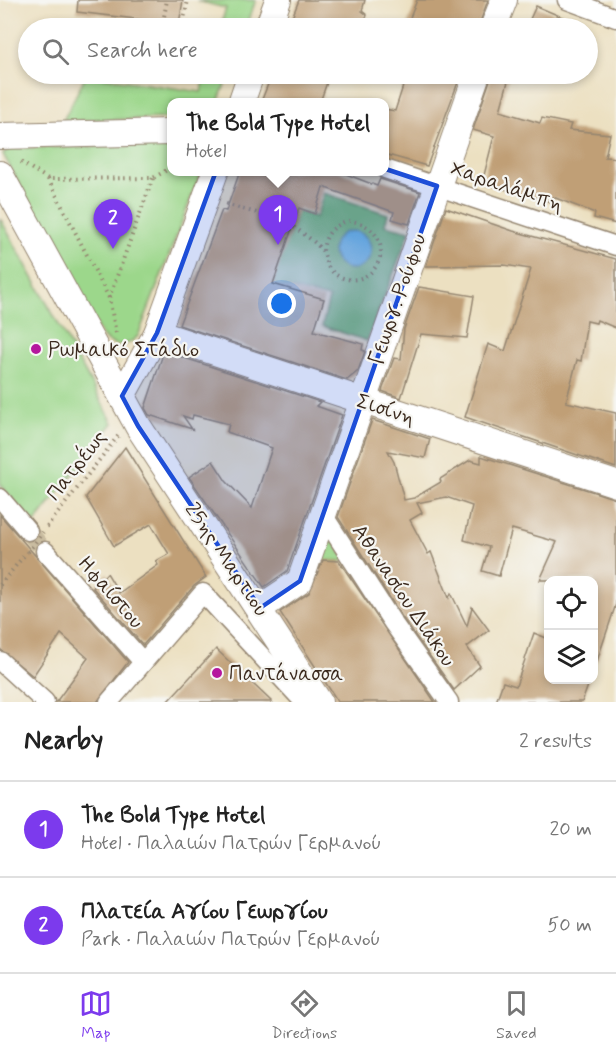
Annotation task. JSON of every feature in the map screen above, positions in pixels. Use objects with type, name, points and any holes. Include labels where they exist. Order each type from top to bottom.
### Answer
[{"type":"main road","points":[[272,18],[278,0]]},
{"type":"main road","points":[[497,18],[504,0]]},
{"type":"main road","points":[[242,98],[247,84]]},
{"type":"main road","name":"Γεωργ. Ρούφου","points":[[260,608],[300,581],[473,84]]},
{"type":"main road","points":[[4,156],[167,133]]},
{"type":"main road","name":"25ης Μαρτίου","points":[[4,156],[127,406],[260,608],[311,700]]},
{"type":"main road","points":[[127,406],[157,333],[213,176]]},
{"type":"main road","name":"Σισίνη","points":[[157,333],[616,484]]},
{"type":"street","points":[[567,0],[616,18]]},
{"type":"street","name":"Χαραλάμπη","points":[[389,171],[616,246]]},
{"type":"street","points":[[0,498],[36,532]]},
{"type":"street","name":"Αθανασίου Διάκου","points":[[322,513],[393,623],[449,702]]},
{"type":"street","name":"Ηφαίστου","points":[[37,551],[143,662]]},
{"type":"street","points":[[110,702],[203,594],[311,700]]},
{"type":"street","points":[[0,661],[45,702]]},
{"type":"path","points":[[164,18],[167,0]]},
{"type":"path","points":[[185,18],[188,0]]},
{"type":"path","points":[[4,156],[48,178],[153,178],[167,169]]},
{"type":"path","points":[[48,178],[109,298],[116,336]]},
{"type":"path","points":[[109,298],[153,178]]},
{"type":"path","points":[[205,198],[291,226],[323,252],[326,264],[334,273],[343,278],[356,279],[372,272],[380,260],[381,248],[377,235],[369,226],[349,221],[332,229],[325,240],[323,252]]},
{"type":"path","name":"Πατρέως","points":[[37,551],[36,532],[127,406]]},
{"type":"path","points":[[0,585],[37,551]]},
{"type":"highlighted area","points":[[235,119],[437,186],[300,581],[260,608],[138,426],[122,396],[157,333]]},
{"type":"green space","points":[[256,0],[249,18],[223,18],[226,8],[197,1]]},
{"type":"green space","points":[[82,84],[147,84],[201,92],[204,84],[225,84],[220,98],[167,98],[167,118],[63,121]]},
{"type":"green space","points":[[167,146],[167,176],[199,176],[138,336],[134,340],[120,345],[111,343],[102,336],[3,154],[11,148]]},
{"type":"green space","points":[[324,193],[388,214],[385,225],[410,231],[367,341],[322,326],[329,298],[273,284],[295,210],[316,217]]},
{"type":"green space","name":"Ρωμαικό Στάδιο","points":[[0,218],[113,423],[34,524],[0,485]]},
{"type":"green space","points":[[322,517],[346,561],[312,560]]},
{"type":"water","points":[[352,231],[366,236],[371,250],[366,264],[352,269],[338,264],[333,250],[338,236]]},
{"type":"building","points":[[78,0],[183,0],[180,18],[128,18],[77,12]]},
{"type":"building","points":[[299,0],[365,0],[362,11],[367,15],[366,18],[292,18]]},
{"type":"building","points":[[417,0],[488,0],[482,18],[410,18]]},
{"type":"building","points":[[536,6],[564,18],[531,18]]},
{"type":"building","points":[[268,84],[326,84],[321,98],[263,98]]},
{"type":"building","points":[[404,84],[457,84],[427,166],[389,155],[389,110],[395,111]]},
{"type":"building","points":[[489,84],[507,84],[500,111],[540,123],[542,118],[571,124],[569,130],[610,134],[605,157],[616,158],[616,224],[594,218],[595,213],[553,197],[552,202],[482,183],[494,136],[473,130]]},
{"type":"building","points":[[238,176],[351,176],[377,186],[380,179],[420,192],[409,224],[392,219],[394,212],[323,187],[315,214],[299,208],[273,284],[324,299],[314,331],[363,344],[362,350],[365,351],[358,371],[347,380],[179,325],[222,210],[226,211]]},
{"type":"building","points":[[446,208],[513,231],[616,259],[616,328],[597,320],[596,323],[587,321],[581,361],[577,360],[566,402],[616,413],[616,468],[465,417],[488,344],[505,351],[531,269],[504,265],[426,266]]},
{"type":"building","points":[[419,287],[474,296],[467,338],[421,334],[401,398],[382,391],[394,358],[401,359],[404,329]]},
{"type":"building","points":[[169,353],[320,402],[316,406],[342,415],[287,571],[264,587],[189,477],[213,461],[226,481],[252,508],[272,448],[227,432],[229,424],[193,415],[192,419],[183,416],[192,429],[149,415],[145,408],[163,354],[168,356]]},
{"type":"building","points":[[372,420],[430,439],[425,458],[388,451],[394,462],[404,500],[414,498],[441,482],[440,479],[470,460],[481,463],[481,456],[616,499],[616,604],[598,658],[598,576],[544,576],[544,580],[540,580],[557,542],[512,529],[499,576],[482,571],[489,547],[464,540],[472,506],[446,497],[417,503],[422,513],[410,520],[428,554],[431,552],[449,598],[451,593],[467,626],[472,607],[489,630],[467,647],[480,666],[454,690],[402,617],[338,517]]},
{"type":"building","points":[[125,447],[206,577],[194,586],[143,645],[93,588],[107,573],[119,593],[158,565],[156,561],[169,554],[151,524],[114,546],[86,497]]},
{"type":"building","points":[[0,515],[128,662],[97,702],[56,702],[88,658],[61,634],[33,676],[0,649]]},
{"type":"building","points":[[323,560],[339,561],[435,702],[338,702],[280,612],[309,593]]},
{"type":"building","points":[[534,633],[544,637],[544,684],[589,684],[582,702],[496,702],[503,682],[516,686]]},
{"type":"building","name":"Παντάνασσα","points":[[216,649],[272,702],[167,702]]},
{"type":"tunnel","points":[[28,531],[45,551]]},
{"type":"place","name":"The Bold Type Hotel","points":[[278,245]]},
{"type":"place","name":"Πλατεία Αγίου Γεωργίου","points":[[113,249]]},
{"type":"place","name":"Ρωμαικό Στάδιο","points":[[36,349]]},
{"type":"place","name":"Παντάνασσα","points":[[217,673]]}]
